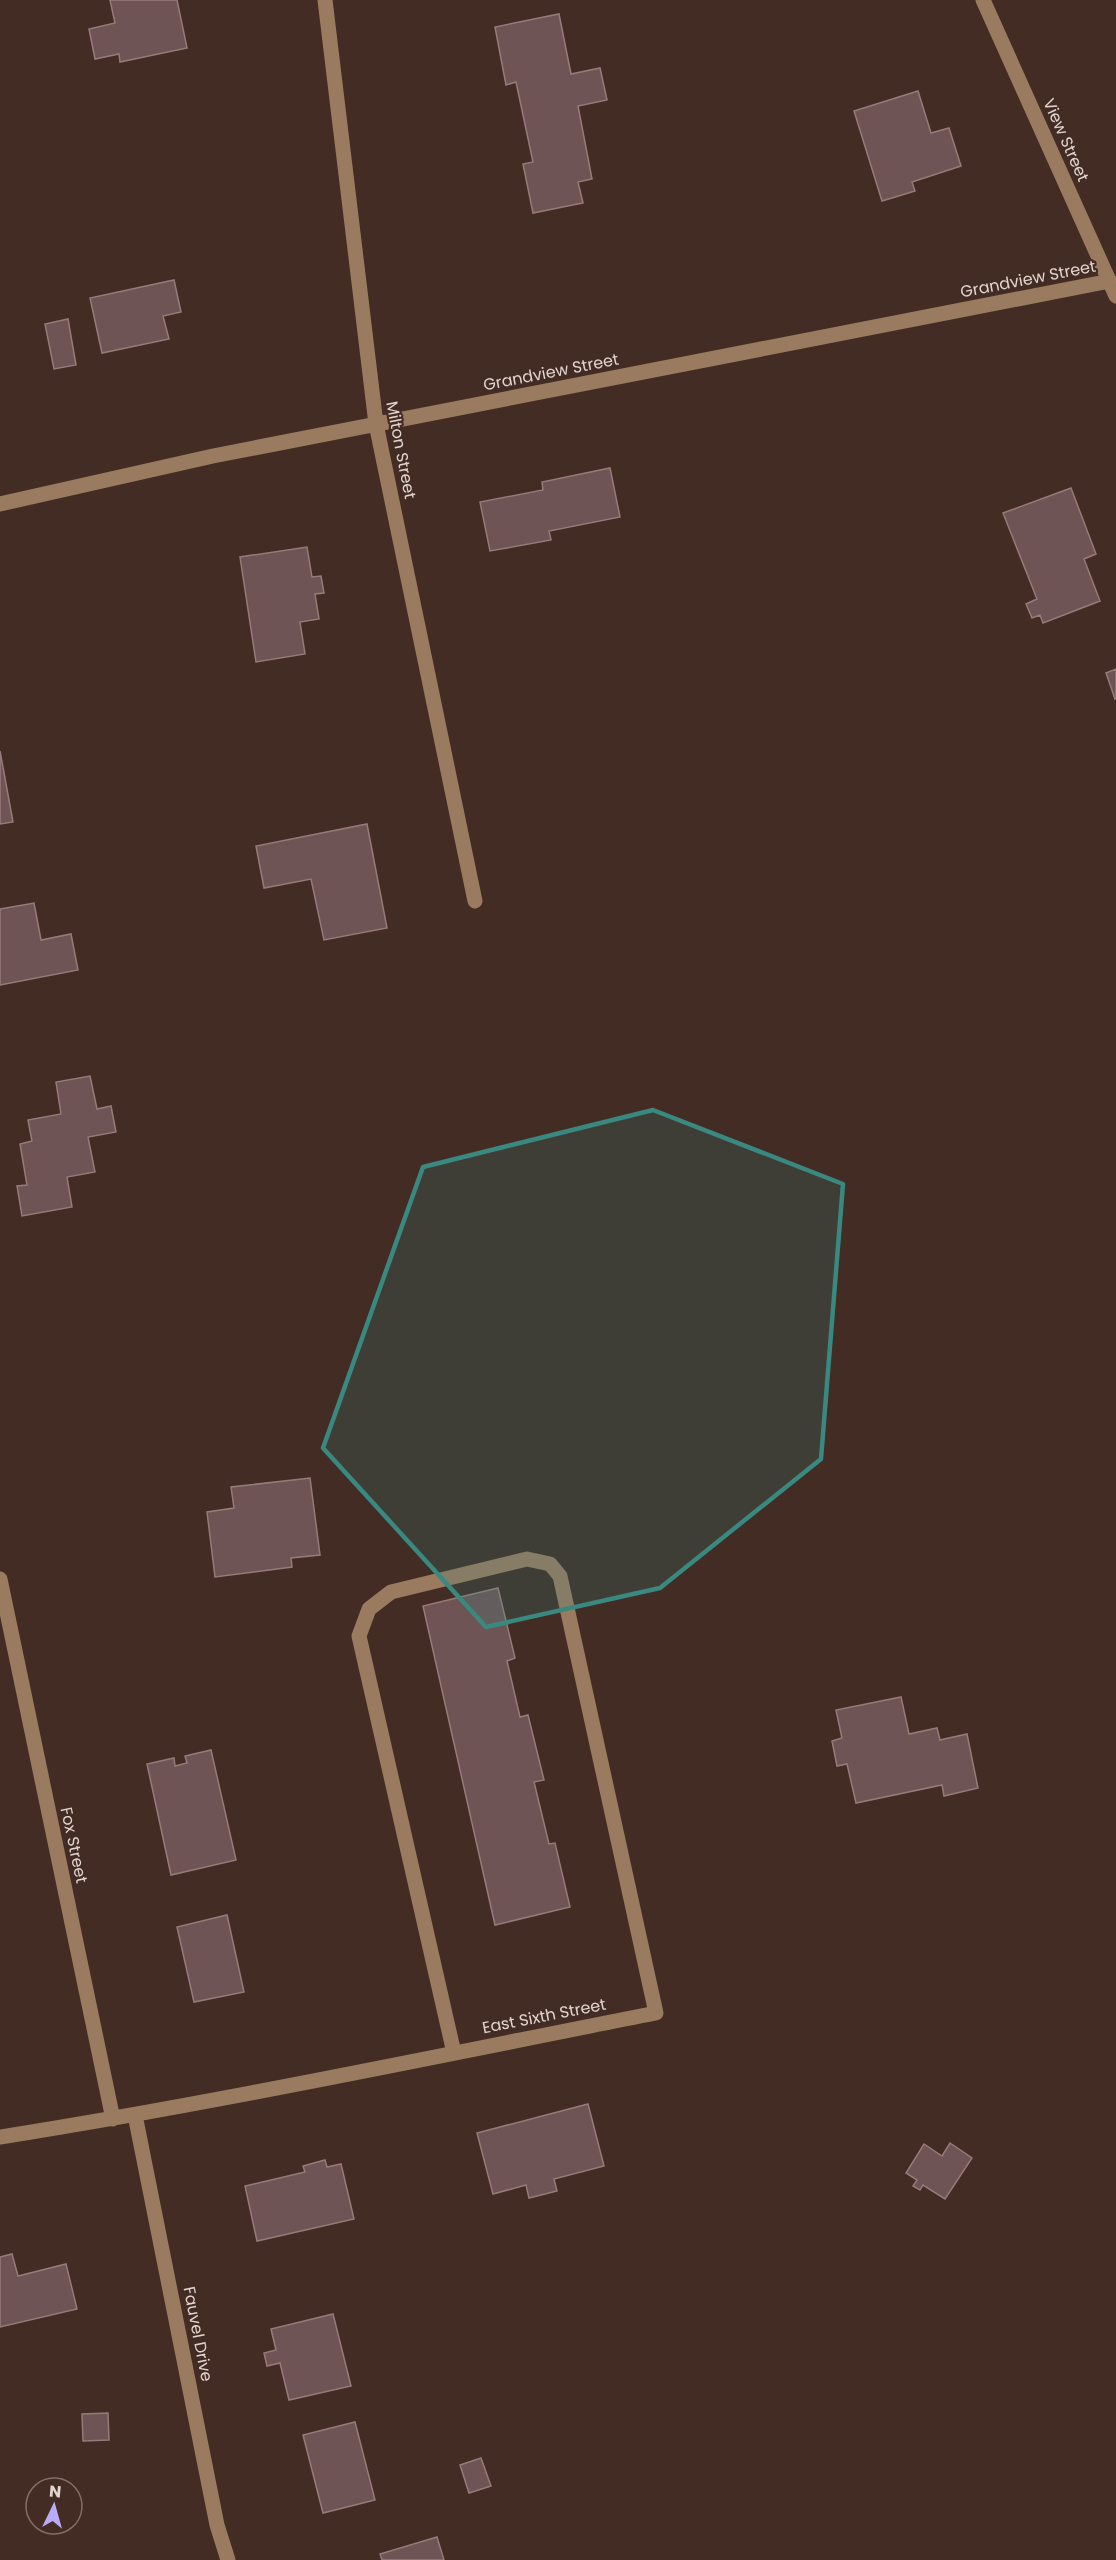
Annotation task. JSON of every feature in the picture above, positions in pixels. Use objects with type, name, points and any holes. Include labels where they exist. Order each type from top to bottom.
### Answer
[{"type":"street","name":"Milton Street","points":[[325,0],[376,424],[476,901]]},
{"type":"street","name":"View Street","points":[[983,0],[1116,296]]},
{"type":"street","name":"Grandview Street","points":[[0,504],[213,456],[1110,281]]},
{"type":"street","name":"East Sixth Street","points":[[0,2137],[135,2115],[454,2053],[656,2013],[560,1576],[550,1564],[527,1558],[391,1592],[369,1609],[359,1636],[454,2053]]},
{"type":"street","name":"Fox Street","points":[[0,1579],[113,2119]]},
{"type":"street","name":"Fauvel Drive","points":[[135,2115],[217,2525],[228,2560]]},
{"type":"highlighted area","points":[[653,1110],[843,1184],[821,1459],[660,1588],[486,1627],[323,1448],[423,1167]]},
{"type":"building","points":[[110,0],[177,0],[187,48],[120,62],[119,54],[95,59],[89,29],[115,23]]},
{"type":"building","points":[[559,14],[571,74],[600,68],[607,100],[578,106],[592,179],[578,182],[583,203],[533,213],[523,164],[533,162],[516,82],[506,85],[495,27]]},
{"type":"building","points":[[918,91],[931,133],[949,128],[961,166],[912,182],[915,191],[882,201],[854,111]]},
{"type":"building","points":[[174,280],[181,312],[163,316],[169,339],[102,353],[90,298]]},
{"type":"building","points":[[68,319],[76,365],[54,369],[45,324]]},
{"type":"building","points":[[610,468],[620,517],[549,531],[551,540],[490,551],[480,502],[543,490],[542,482]]},
{"type":"building","points":[[1071,488],[1096,554],[1084,559],[1100,601],[1043,623],[1040,615],[1032,618],[1026,604],[1037,599],[1003,513]]},
{"type":"building","points":[[307,547],[312,577],[321,576],[324,593],[315,594],[319,619],[300,622],[305,654],[256,662],[240,557]]},
{"type":"building","points":[[1116,669],[1116,698],[1115,699],[1106,673]]},
{"type":"building","points":[[0,751],[13,822],[0,824]]},
{"type":"building","points":[[367,824],[387,928],[324,940],[311,879],[264,888],[256,846]]},
{"type":"building","points":[[34,903],[41,940],[71,934],[78,970],[0,985],[0,909]]},
{"type":"building","points":[[90,1076],[97,1109],[111,1106],[116,1132],[88,1137],[95,1172],[67,1177],[72,1207],[22,1216],[17,1186],[27,1185],[20,1144],[32,1141],[28,1120],[61,1114],[56,1082]]},
{"type":"building","points":[[310,1478],[320,1555],[291,1558],[292,1567],[215,1577],[207,1512],[234,1508],[231,1487]]},
{"type":"building","points":[[498,1588],[515,1658],[507,1661],[520,1717],[528,1715],[544,1780],[534,1782],[549,1844],[555,1843],[570,1907],[495,1925],[423,1606]]},
{"type":"building","points":[[901,1697],[909,1734],[937,1728],[940,1740],[967,1734],[978,1788],[944,1796],[942,1785],[856,1803],[847,1764],[837,1766],[832,1741],[842,1738],[836,1710]]},
{"type":"building","points":[[211,1750],[236,1860],[171,1875],[147,1764],[174,1758],[175,1766],[187,1763],[185,1756]]},
{"type":"building","points":[[227,1915],[244,1992],[194,2002],[177,1927]]},
{"type":"building","points":[[588,2104],[604,2166],[554,2179],[557,2191],[529,2198],[526,2185],[493,2194],[477,2133]]},
{"type":"building","points":[[950,2143],[972,2158],[945,2199],[923,2185],[920,2190],[913,2186],[917,2180],[906,2173],[924,2144],[942,2156]]},
{"type":"building","points":[[325,2160],[327,2167],[341,2164],[354,2219],[257,2241],[245,2186],[305,2172],[303,2166]]},
{"type":"building","points":[[12,2254],[18,2276],[66,2264],[77,2309],[0,2327],[0,2257]]},
{"type":"building","points":[[333,2314],[351,2386],[289,2400],[280,2363],[267,2366],[264,2353],[276,2350],[271,2329]]},
{"type":"building","points":[[108,2413],[109,2440],[83,2441],[82,2414]]},
{"type":"building","points":[[355,2422],[375,2500],[323,2513],[303,2435]]},
{"type":"building","points":[[481,2458],[491,2486],[469,2493],[460,2465]]},
{"type":"building","points":[[437,2537],[444,2560],[382,2560],[380,2554]]}]
